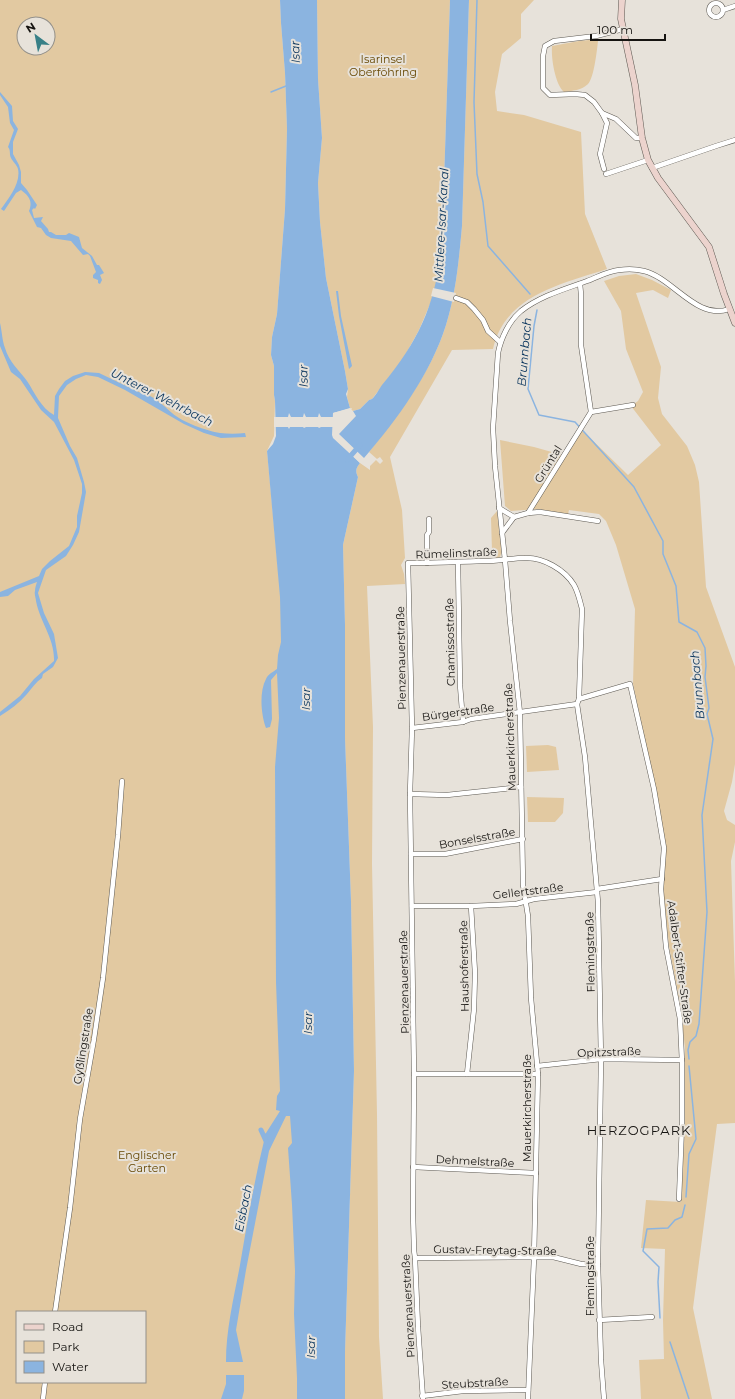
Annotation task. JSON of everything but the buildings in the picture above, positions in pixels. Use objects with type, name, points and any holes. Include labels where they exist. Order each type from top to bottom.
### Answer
[{"type":"main road","points":[[622,0],[620,19],[635,85],[642,138],[648,160],[665,188],[709,247],[735,323]]},
{"type":"street","points":[[723,10],[735,6]]},
{"type":"street","points":[[622,29],[596,36],[554,41],[545,46],[542,56],[543,88],[550,94],[585,95],[594,102],[607,123],[600,154],[605,172],[648,160]]},
{"type":"street","points":[[602,113],[616,119],[636,138],[642,138]]},
{"type":"street","points":[[652,168],[735,140]]},
{"type":"street","name":"Mauerkircherstraße","points":[[528,1399],[534,1258],[538,1074],[528,916],[523,885],[520,713],[495,466],[494,428],[498,353],[500,342],[513,319],[521,311],[543,298],[618,270],[636,269],[645,271],[661,278],[687,299],[706,309],[718,312],[729,309]]},
{"type":"street","points":[[580,284],[581,345],[591,412],[633,405]]},
{"type":"street","points":[[456,298],[467,302],[474,309],[483,320],[488,331],[500,342]]},
{"type":"street","name":"Grüntal","points":[[528,513],[591,412]]},
{"type":"street","points":[[500,508],[514,517]]},
{"type":"street","points":[[502,533],[514,517],[528,513],[540,512],[598,521]]},
{"type":"street","points":[[427,563],[427,535],[429,532],[429,519]]},
{"type":"street","name":"Flemingstraße","points":[[505,560],[525,558],[535,559],[558,569],[574,585],[582,609],[579,698],[577,704],[585,757],[597,891],[601,1059],[598,1264],[599,1320],[604,1399]]},
{"type":"street","name":"Rümelinstraße","points":[[408,564],[505,560]]},
{"type":"street","name":"Chamissostraße","points":[[458,562],[460,685],[463,722]]},
{"type":"street","name":"Pienzenauerstraße","points":[[408,564],[412,728],[410,794],[414,1074],[414,1250],[423,1397]]},
{"type":"street","name":"Adalbert-Stifter-Straße","points":[[579,698],[630,684],[654,789],[664,848],[661,889],[666,947],[679,1012],[682,1060],[682,1125],[679,1199]]},
{"type":"street","name":"Bürgerstraße","points":[[412,728],[463,722],[471,719],[577,704]]},
{"type":"street","name":"Gyßlingstraße","points":[[55,1311],[70,1208],[80,1119],[94,1039],[102,978],[118,835],[122,781]]},
{"type":"street","points":[[410,794],[447,795],[521,787]]},
{"type":"street","name":"Bonselsstraße","points":[[411,854],[445,854],[523,839]]},
{"type":"street","name":"Gellertstraße","points":[[412,906],[516,904],[534,899],[597,891],[662,879]]},
{"type":"street","name":"Haushoferstraße","points":[[467,1074],[474,1009],[475,973],[471,906]]},
{"type":"street","name":"Opitzstraße","points":[[537,1066],[601,1059],[682,1060]]},
{"type":"street","points":[[414,1074],[538,1074]]},
{"type":"street","name":"Dehmelstraße","points":[[413,1167],[536,1173]]},
{"type":"street","name":"Gustav-Freytag-Straße","points":[[415,1258],[553,1257],[581,1264],[598,1264]]},
{"type":"street","points":[[599,1320],[652,1317]]},
{"type":"street","points":[[43,1399],[45,1383]]},
{"type":"street","name":"Steubstraße","points":[[423,1397],[463,1391],[528,1390]]},
{"type":"green space","name":"Englischer Garten","points":[[0,0],[280,0],[287,129],[285,209],[277,314],[272,337],[271,355],[274,366],[274,436],[267,451],[285,643],[293,1116],[300,1399],[0,1399]]},
{"type":"green space","name":"Isarinsel Oberföhring","points":[[317,0],[450,0],[442,242],[439,271],[433,297],[419,330],[403,359],[372,399],[360,409],[353,411],[350,408],[347,397],[348,389],[345,371],[326,278],[320,222],[318,183],[322,138],[318,79]]},
{"type":"green space","points":[[469,0],[534,0],[521,14],[521,38],[502,54],[495,92],[497,111],[524,115],[581,132],[585,214],[607,269],[554,287],[538,294],[522,304],[510,316],[499,331],[493,349],[452,350],[390,457],[402,510],[405,558],[401,565],[405,584],[367,586],[373,727],[372,864],[377,1114],[379,1337],[383,1399],[345,1399],[345,1352],[354,1071],[351,901],[345,738],[343,545],[358,477],[356,473],[357,468],[360,463],[370,470],[370,466],[376,460],[380,464],[383,461],[380,457],[377,459],[369,452],[403,408],[432,360],[440,343],[452,301],[455,288],[462,226]]},
{"type":"green space","points":[[589,40],[598,41],[595,64],[590,81],[583,88],[564,92],[558,83],[554,70],[552,46]]},
{"type":"green space","points":[[636,274],[671,290],[668,298],[653,290],[636,293],[661,367],[658,398],[662,414],[687,446],[695,465],[699,482],[706,587],[735,667],[735,764],[724,811],[727,820],[735,825],[735,842],[731,861],[735,982],[735,1123],[717,1124],[693,1308],[712,1399],[641,1399],[639,1360],[664,1359],[663,1320],[665,1249],[641,1248],[646,1200],[681,1202],[685,1123],[685,1048],[680,1004],[669,946],[663,890],[666,848],[658,801],[633,684],[635,609],[616,545],[606,521],[599,514],[569,510],[568,514],[538,509],[511,511],[505,506],[500,440],[534,447],[566,456],[582,430],[628,475],[661,445],[631,406],[638,401],[643,392],[626,349],[621,311],[604,281],[619,276]]},
{"type":"green space","points":[[497,511],[502,551],[500,557],[496,558],[492,551],[491,518]]},
{"type":"green space","points":[[548,745],[556,747],[559,770],[527,772],[526,746]]},
{"type":"green space","points":[[527,797],[564,798],[563,813],[555,822],[528,822]]},
{"type":"water","name":"Isar","points":[[280,0],[317,0],[318,79],[322,138],[318,183],[320,222],[326,278],[345,371],[348,389],[346,394],[350,408],[333,413],[332,435],[333,438],[360,463],[356,470],[358,477],[343,545],[345,738],[351,901],[354,1071],[345,1352],[345,1399],[297,1399],[294,1314],[295,1271],[288,1148],[292,1143],[290,1116],[286,1116],[269,1151],[246,1270],[236,1330],[243,1362],[226,1362],[227,1337],[254,1187],[264,1141],[262,1136],[266,1133],[280,1111],[276,1110],[277,1096],[280,1091],[276,982],[275,767],[279,718],[277,673],[271,680],[272,719],[270,727],[266,728],[263,717],[262,690],[269,674],[277,669],[281,642],[280,597],[267,451],[273,444],[276,436],[274,366],[271,355],[272,337],[277,314],[285,209],[287,129]]},
{"type":"water","points":[[450,0],[469,0],[462,226],[455,288],[446,325],[432,361],[412,395],[389,428],[364,458],[339,434],[356,416],[353,411],[360,409],[374,397],[407,351],[417,335],[431,301],[436,283],[442,242]]},
{"type":"water","points":[[0,92],[12,106],[13,121],[18,129],[13,142],[13,154],[21,172],[21,183],[37,205],[35,209],[34,208],[32,210],[34,218],[43,217],[41,221],[49,232],[56,235],[66,235],[69,233],[79,237],[82,248],[92,256],[104,273],[100,275],[102,280],[100,284],[98,283],[98,280],[93,278],[93,275],[96,272],[88,254],[83,255],[71,241],[51,238],[46,235],[41,228],[37,227],[29,211],[31,204],[30,199],[21,190],[16,193],[4,211],[1,209],[14,190],[18,180],[18,174],[8,147],[14,130],[10,123],[8,107],[0,95]]},
{"type":"water","points":[[336,291],[338,291],[341,316],[352,366],[349,369],[339,316]]},
{"type":"water","points":[[0,323],[4,345],[9,358],[45,408],[54,415],[55,396],[65,381],[73,376],[85,372],[99,373],[154,398],[176,416],[188,423],[220,433],[245,433],[246,437],[221,438],[204,433],[184,424],[125,390],[98,377],[86,375],[67,385],[59,396],[58,418],[77,458],[86,492],[79,532],[73,545],[66,556],[46,570],[38,593],[44,613],[54,634],[58,658],[53,667],[43,674],[42,678],[24,697],[0,716],[0,712],[20,696],[34,679],[54,661],[54,653],[36,601],[35,588],[37,582],[15,590],[8,596],[0,597],[0,592],[39,576],[42,569],[50,561],[69,546],[77,527],[77,516],[82,493],[82,484],[74,460],[54,422],[41,410],[20,379],[11,372],[0,346]]},
{"type":"water","points":[[226,1375],[244,1375],[244,1391],[242,1399],[221,1399],[226,1384]]},
{"type":"pier","points":[[433,288],[456,293],[454,302],[431,296]]},
{"type":"pier","points":[[352,408],[351,410],[335,414],[335,437],[361,461],[360,463],[334,437],[333,427],[290,427],[289,429],[288,427],[274,427],[274,417],[288,417],[289,413],[291,417],[303,417],[304,413],[306,417],[318,417],[319,413],[321,417],[333,417],[333,413]]},
{"type":"waterway","name":"Brunnbach","points":[[477,0],[474,102],[477,174],[483,202],[488,246],[530,294]]},
{"type":"waterway","points":[[271,92],[286,86]]},
{"type":"waterway","name":"Brunnbach","points":[[537,310],[528,389],[539,415],[575,422],[634,487],[663,541],[663,554],[676,586],[679,622],[697,632],[705,648],[705,677],[709,708],[707,714],[713,739],[702,815],[707,912],[699,1024],[696,1036],[690,1042],[688,1050],[689,1059]]},
{"type":"waterway","name":"Mittlere-Isar-Kanal","points":[[347,460],[360,445]]},
{"type":"waterway","name":"Brunnbach","points":[[686,1197],[689,1154],[696,1139],[689,1066]]},
{"type":"waterway","points":[[261,1130],[266,1141]]},
{"type":"waterway","name":"Brunnbach","points":[[660,1318],[658,1282],[659,1267],[643,1251],[647,1229],[668,1228],[675,1220],[682,1217],[685,1205]]},
{"type":"waterway","name":"Brunnbach","points":[[670,1342],[689,1399]]},
{"type":"district","name":"HERZOGPARK","points":[[639,1130]]},
{"type":"water label","name":"Unterer Wehrbach","points":[[162,397]]},
{"type":"water label","name":"Eisbach","points":[[243,1208]]}]
